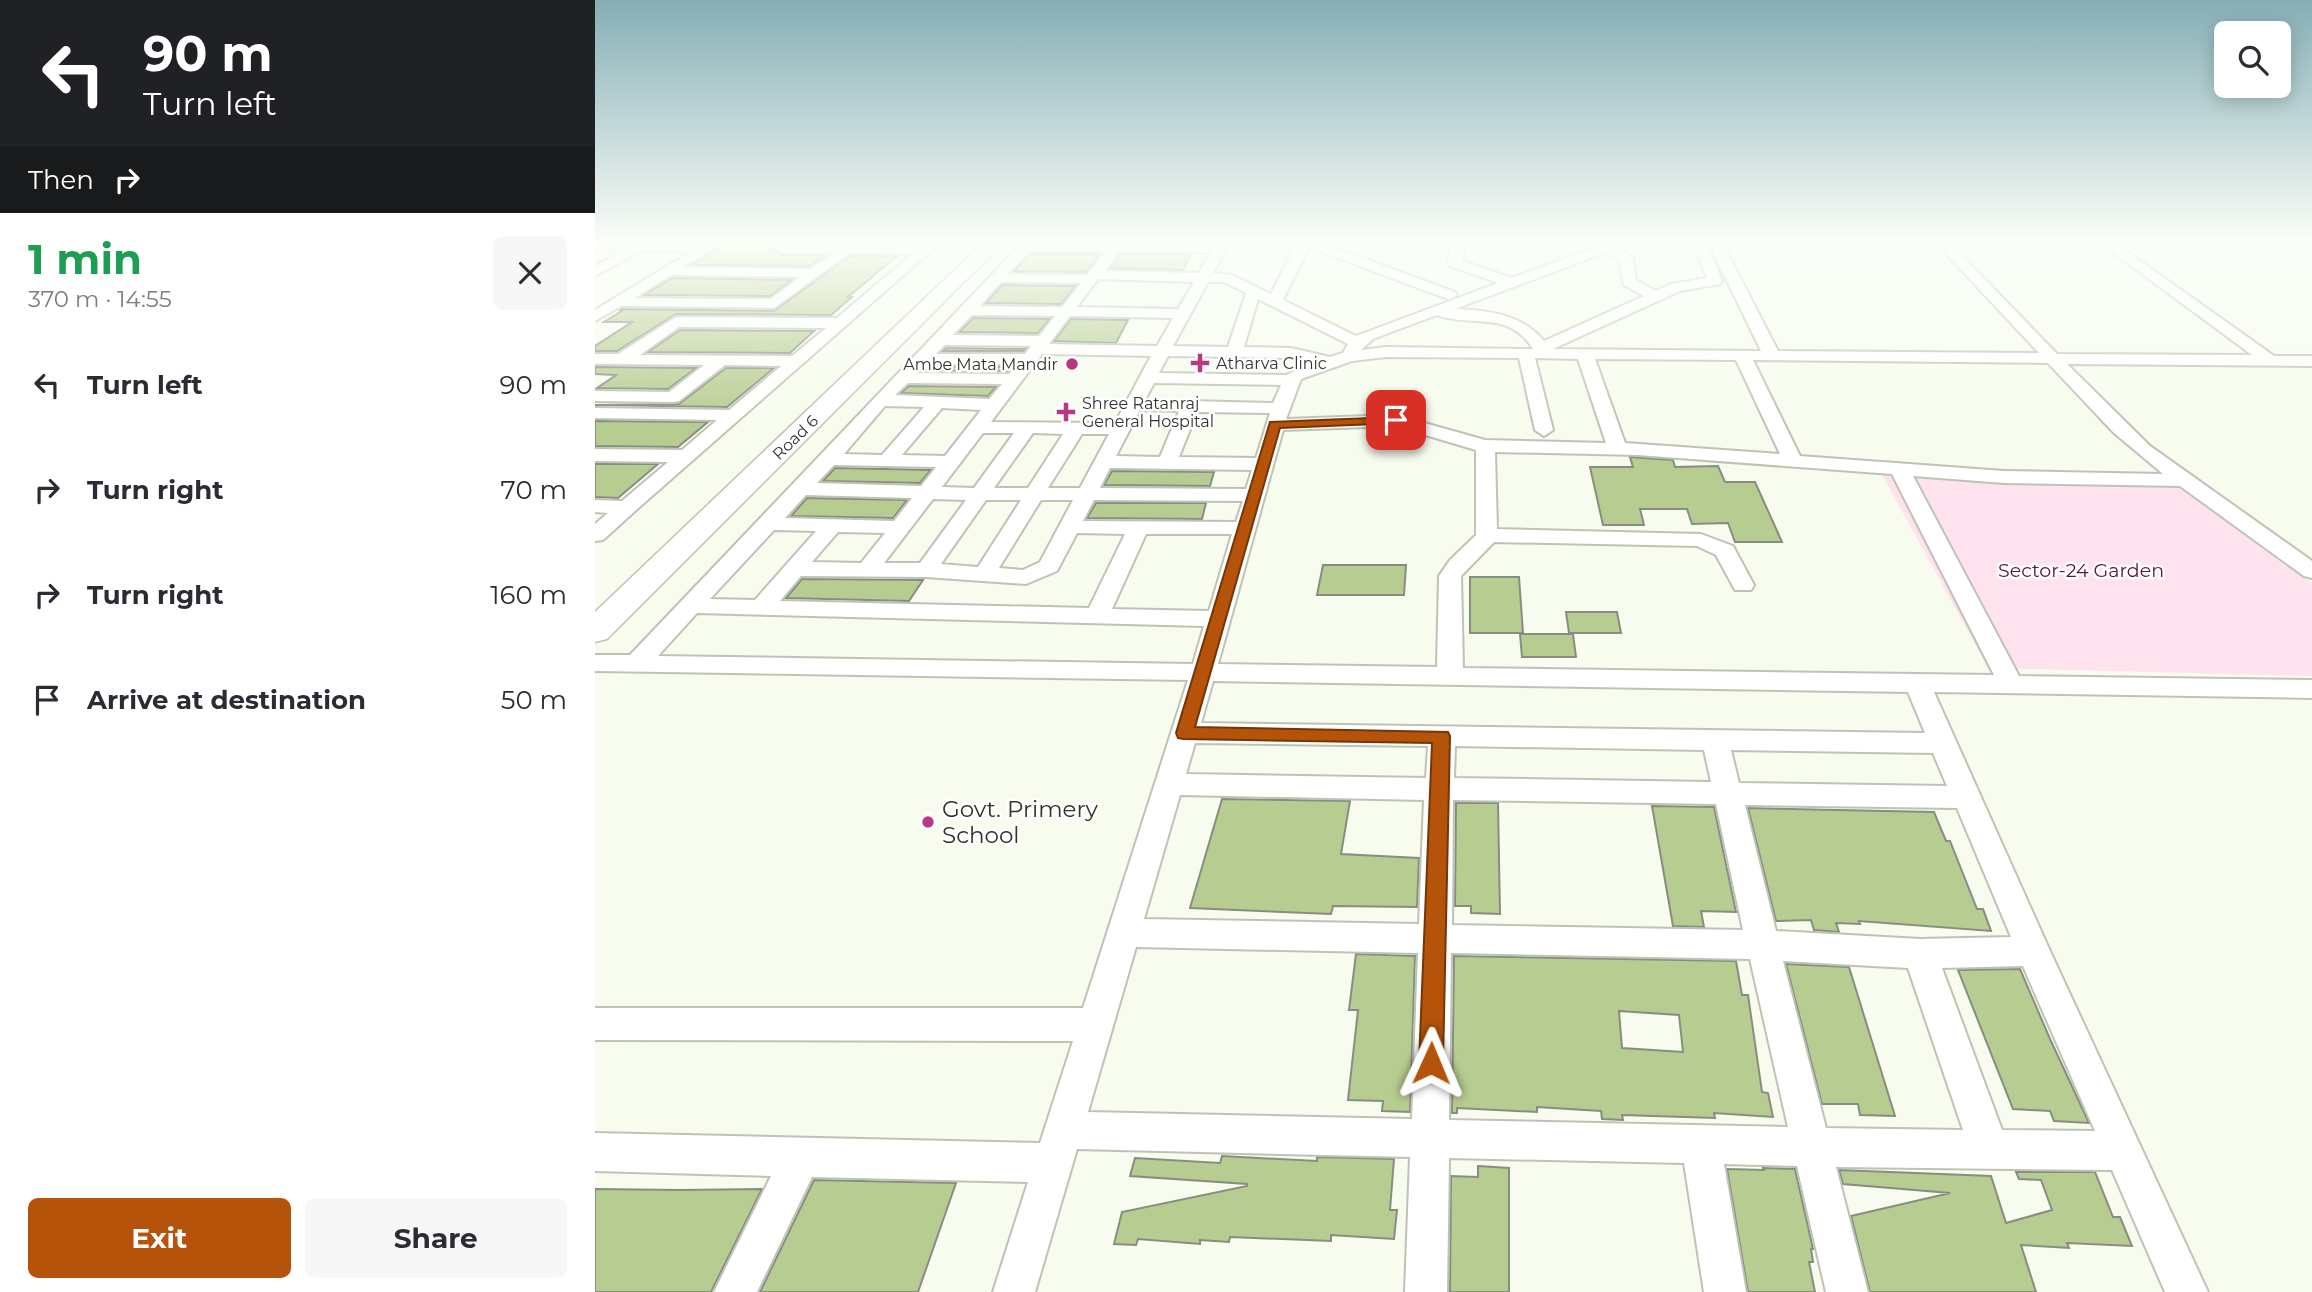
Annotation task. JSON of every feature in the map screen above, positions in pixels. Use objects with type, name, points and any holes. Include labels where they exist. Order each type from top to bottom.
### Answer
[{"type":"street","points":[[595,316],[616,303]]},
{"type":"street","points":[[621,359],[704,303]]},
{"type":"street","points":[[749,323],[774,303]]},
{"type":"street","points":[[595,535],[863,303]]},
{"type":"street","name":"Road 6","points":[[595,605],[915,303]]},
{"type":"street","name":"Road 6","points":[[595,631],[932,303]]},
{"type":"street","points":[[636,664],[973,303]]},
{"type":"street","points":[[868,569],[1072,303]]},
{"type":"street","points":[[1119,313],[1126,303]]},
{"type":"street","points":[[794,569],[926,570],[1026,577],[1049,566],[1188,303]]},
{"type":"street","points":[[1235,352],[1250,303]]},
{"type":"street","points":[[1280,303],[1353,349],[1386,352],[2312,361]]},
{"type":"street","points":[[1432,313],[1439,303]]},
{"type":"street","points":[[1537,352],[1640,303]]},
{"type":"street","points":[[1746,303],[1772,356]]},
{"type":"street","points":[[2001,303],[2119,428],[2183,480],[2312,571]]},
{"type":"street","points":[[2190,303],[2269,360]]},
{"type":"street","points":[[967,310],[1119,313],[1178,321]]},
{"type":"street","points":[[1014,1292],[1203,672],[1277,416],[1294,376],[1432,313],[1490,315],[1532,335],[1537,352],[1544,430]]},
{"type":"street","points":[[923,359],[1040,344],[1178,321]]},
{"type":"street","points":[[676,322],[840,323]]},
{"type":"street","points":[[940,340],[1162,351],[1291,353],[1329,362]]},
{"type":"street","points":[[1585,354],[1617,448]]},
{"type":"street","points":[[1742,355],[1793,463]]},
{"type":"street","points":[[595,359],[796,361]]},
{"type":"street","points":[[651,414],[720,361]]},
{"type":"street","points":[[1148,377],[1292,380]]},
{"type":"street","points":[[904,378],[1012,379]]},
{"type":"street","points":[[600,399],[673,397]]},
{"type":"street","points":[[880,400],[994,405]]},
{"type":"street","points":[[887,461],[938,402]]},
{"type":"street","points":[[1133,405],[1190,406],[1277,416],[1396,420],[1485,446],[1617,448],[2004,477],[2183,480]]},
{"type":"street","points":[[1167,463],[1190,406]]},
{"type":"street","points":[[595,413],[734,415]]},
{"type":"street","points":[[977,427],[1121,429]]},
{"type":"street","points":[[926,570],[1027,428]]},
{"type":"street","points":[[984,575],[1076,428]]},
{"type":"street","points":[[1450,676],[1450,576],[1453,569],[1480,546],[1487,535],[1485,446]]},
{"type":"street","points":[[595,455],[686,456]]},
{"type":"street","points":[[828,460],[950,462]]},
{"type":"street","points":[[1102,462],[1263,464]]},
{"type":"street","points":[[1900,470],[2011,684]]},
{"type":"street","points":[[800,489],[1033,495],[1253,495]]},
{"type":"street","points":[[595,506],[628,507]]},
{"type":"street","points":[[768,524],[901,527]]},
{"type":"street","points":[[762,607],[833,525]]},
{"type":"street","points":[[1069,527],[1243,528]]},
{"type":"street","points":[[1097,616],[1139,527]]},
{"type":"street","points":[[1487,535],[1701,540],[1725,551],[1743,585]]},
{"type":"street","points":[[934,612],[957,572]]},
{"type":"street","points":[[690,606],[1218,619]]},
{"type":"street","points":[[595,663],[2312,689]]},
{"type":"street","points":[[1917,683],[2033,951],[2187,1292]]},
{"type":"street","points":[[1184,733],[1944,743]]},
{"type":"street","points":[[1426,1292],[1441,736]]},
{"type":"street","points":[[1715,740],[1847,1292]]},
{"type":"street","points":[[1169,784],[1967,797]]},
{"type":"street","points":[[1124,933],[1763,945],[1920,954],[2033,951]]},
{"type":"street","points":[[1920,954],[1989,1148]]},
{"type":"street","points":[[595,1024],[1095,1025]]},
{"type":"street","points":[[595,1152],[801,1157],[1058,1147],[1429,1138],[1812,1147],[2123,1150]]},
{"type":"street","points":[[1702,1144],[1725,1292]]},
{"type":"street","points":[[735,1292],[801,1157]]},
{"type":"green space","name":"Sector-24 Garden","points":[[1986,468],[2160,473],[2312,583],[2312,676],[1988,668],[1880,471]]},
{"type":"building","points":[[785,303],[845,303],[831,315],[676,314],[617,351],[595,351],[595,346],[632,322],[604,322],[622,309],[774,311]]},
{"type":"building","points":[[973,318],[1050,319],[1038,333],[959,332]]},
{"type":"building","points":[[1071,319],[1128,320],[1116,343],[1054,341]]},
{"type":"building","points":[[680,330],[814,331],[790,353],[648,352]]},
{"type":"building","points":[[946,348],[1026,349],[942,351]]},
{"type":"building","points":[[595,367],[696,368],[668,389],[597,388],[616,375],[595,374]]},
{"type":"building","points":[[928,367],[1012,367],[1008,371],[924,370]]},
{"type":"building","points":[[726,368],[774,368],[727,407],[595,405],[679,404]]},
{"type":"building","points":[[909,386],[996,387],[988,396],[901,393]]},
{"type":"building","points":[[595,421],[708,422],[678,447],[595,446]]},
{"type":"building","points":[[1630,457],[1673,460],[1675,467],[1718,466],[1725,482],[1755,482],[1782,542],[1735,542],[1728,523],[1692,524],[1687,509],[1640,509],[1644,525],[1603,525],[1590,467],[1633,467]]},
{"type":"building","points":[[595,464],[658,464],[618,498],[595,497]]},
{"type":"building","points":[[835,468],[931,470],[920,483],[823,481]]},
{"type":"building","points":[[1112,471],[1214,472],[1210,486],[1104,485]]},
{"type":"building","points":[[807,498],[907,500],[893,518],[791,516]]},
{"type":"building","points":[[1096,503],[1206,503],[1202,519],[1087,518]]},
{"type":"building","points":[[1323,565],[1406,565],[1404,595],[1317,595]]},
{"type":"building","points":[[1470,577],[1519,577],[1523,633],[1470,633]]},
{"type":"building","points":[[802,579],[923,580],[909,601],[786,598]]},
{"type":"building","points":[[1566,612],[1617,612],[1621,633],[1569,633]]},
{"type":"building","points":[[1520,634],[1573,634],[1576,657],[1522,657]]},
{"type":"building","points":[[1222,799],[1350,801],[1341,854],[1419,858],[1417,907],[1333,906],[1331,914],[1190,908]]},
{"type":"building","points":[[1456,803],[1498,803],[1500,914],[1471,913],[1471,906],[1455,906]]},
{"type":"building","points":[[1652,806],[1714,807],[1736,912],[1701,911],[1704,927],[1673,926]]},
{"type":"building","points":[[1748,808],[1934,812],[1946,841],[1950,841],[1977,909],[1983,909],[1991,931],[1859,921],[1860,924],[1836,923],[1839,932],[1814,930],[1811,920],[1776,921]]},
{"type":"building","points":[[1356,954],[1415,956],[1410,1112],[1382,1111],[1383,1101],[1348,1100],[1358,1010],[1349,1010]]},
{"type":"building","points":[[1454,956],[1736,961],[1742,995],[1748,995],[1762,1092],[1768,1093],[1773,1117],[1714,1113],[1715,1118],[1622,1115],[1623,1120],[1602,1119],[1601,1111],[1537,1107],[1537,1112],[1457,1108],[1457,1113],[1452,1113]],"holes":[[[1619,1011],[1679,1015],[1683,1052],[1622,1048]]]},
{"type":"building","points":[[1786,964],[1849,967],[1895,1116],[1860,1115],[1858,1104],[1822,1104]]},
{"type":"building","points":[[2020,969],[2089,1123],[2054,1121],[2050,1111],[2013,1109],[1958,970]]},
{"type":"building","points":[[1222,1156],[1317,1161],[1317,1157],[1394,1159],[1390,1210],[1397,1210],[1394,1239],[1331,1235],[1331,1241],[1230,1237],[1229,1242],[1200,1240],[1200,1244],[1138,1239],[1136,1245],[1114,1244],[1122,1212],[1247,1186],[1130,1176],[1135,1158],[1220,1163]]},
{"type":"building","points":[[1478,1166],[1509,1168],[1509,1292],[1450,1292],[1451,1176],[1478,1177]]},
{"type":"building","points":[[1763,1168],[1795,1169],[1813,1249],[1813,1262],[1809,1262],[1815,1292],[1748,1292],[1727,1169],[1764,1170]]},
{"type":"building","points":[[1839,1170],[1991,1176],[2006,1223],[2052,1210],[2041,1180],[2019,1179],[2016,1172],[2095,1172],[2113,1217],[2120,1217],[2132,1246],[2067,1243],[2069,1248],[2021,1245],[2036,1292],[1870,1292],[1851,1216],[1950,1193],[1843,1184]]},
{"type":"building","points":[[814,1180],[956,1183],[918,1292],[760,1292]]},
{"type":"building","points":[[595,1189],[762,1189],[711,1292],[595,1292]]},
{"type":"place","name":"Atharva Clinic","points":[[1200,363]]},
{"type":"place","name":"Ambe Mata Mandir","points":[[1072,364]]},
{"type":"place","name":"Shree Ratanraj General Hospital","points":[[1066,412]]},
{"type":"place","name":"Govt. Primery School","points":[[928,822]]},
{"type":"route","points":[[1396,420],[1275,425],[1184,733],[1441,736],[1431,1063]]}]
